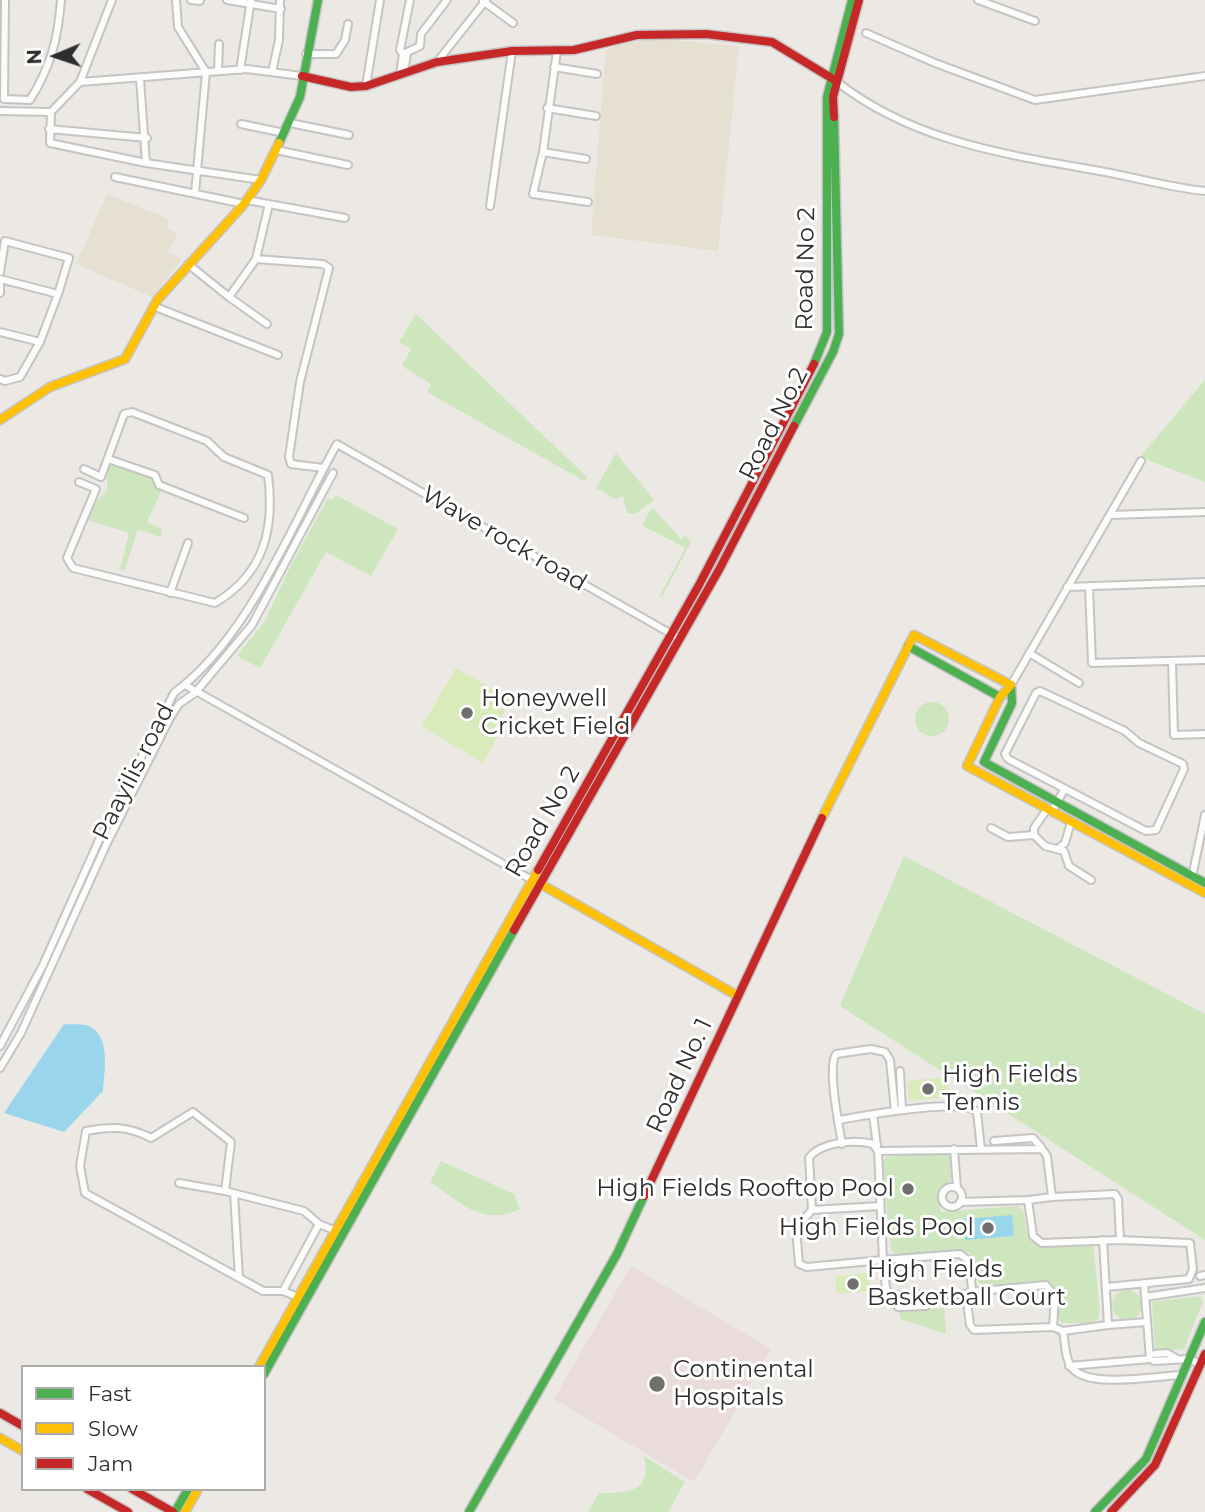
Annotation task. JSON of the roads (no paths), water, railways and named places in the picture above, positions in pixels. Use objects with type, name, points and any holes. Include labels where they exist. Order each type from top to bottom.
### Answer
[{"type":"street","points":[[5,0],[4,99],[30,100],[42,81],[58,38],[61,0]]},
{"type":"street","points":[[112,0],[80,82],[51,112],[50,143],[146,163],[261,180]]},
{"type":"street","points":[[176,0],[178,27],[206,72],[195,194]]},
{"type":"street","points":[[191,0],[200,1]]},
{"type":"street","points":[[227,0],[281,9]]},
{"type":"street","points":[[272,72],[280,0]]},
{"type":"street","points":[[0,420],[50,387],[124,359],[153,306],[187,264],[245,202],[261,180],[300,97],[318,0]]},
{"type":"street","points":[[366,86],[380,0]]},
{"type":"street","points":[[405,54],[400,50],[410,0]]},
{"type":"street","points":[[405,54],[420,46],[421,34],[447,0]]},
{"type":"street","points":[[833,78],[852,0]]},
{"type":"street","points":[[833,78],[859,0]]},
{"type":"street","points":[[978,0],[1035,21]]},
{"type":"street","points":[[437,62],[484,1],[513,23]]},
{"type":"street","points":[[240,70],[251,2]]},
{"type":"street","points":[[306,54],[336,54],[345,40],[348,24]]},
{"type":"street","points":[[866,33],[935,63],[1035,100],[1205,76]]},
{"type":"street","points":[[80,82],[240,70],[302,76],[351,87],[366,86],[437,62],[512,51],[574,50],[637,35],[706,34],[772,42],[833,78],[878,111],[914,128],[988,152],[1203,189]]},
{"type":"street","points":[[218,72],[219,44]]},
{"type":"street","points":[[489,206],[512,51]]},
{"type":"street","points":[[557,51],[543,152],[533,194],[588,201]]},
{"type":"street","points":[[402,73],[405,54]]},
{"type":"street","points":[[554,67],[597,74]]},
{"type":"street","name":"Road No.2","points":[[720,568],[833,352],[839,334],[833,78]]},
{"type":"street","name":"Road No 2","points":[[260,1365],[535,881],[718,550],[827,332],[827,97],[833,78]]},
{"type":"street","points":[[141,79],[146,163]]},
{"type":"street","points":[[547,108],[596,116]]},
{"type":"street","points":[[0,111],[51,112]]},
{"type":"street","points":[[290,123],[349,135]]},
{"type":"street","points":[[241,124],[284,133]]},
{"type":"street","points":[[49,129],[146,138]]},
{"type":"street","points":[[276,149],[348,165]]},
{"type":"street","points":[[543,152],[586,159]]},
{"type":"street","points":[[115,177],[195,194],[345,218]]},
{"type":"street","points":[[229,297],[256,259],[269,204]]},
{"type":"street","points":[[0,272],[5,241],[69,258],[40,342],[20,377],[0,379]]},
{"type":"street","points":[[256,259],[327,265],[310,335],[289,457],[291,464],[323,468]]},
{"type":"street","points":[[187,264],[267,324]]},
{"type":"street","points":[[0,286],[58,294]]},
{"type":"street","points":[[153,306],[278,355]]},
{"type":"street","points":[[0,332],[40,342]]},
{"type":"street","points":[[132,412],[207,441],[224,457],[268,475],[270,525],[249,577],[236,591],[215,603],[73,568],[67,558],[108,459],[124,414],[132,412]]},
{"type":"street","name":"Wave rock road","points":[[337,444],[679,639]]},
{"type":"street","name":"Paayilis road","points":[[0,1046],[43,965],[118,803],[174,693],[185,685],[244,619],[337,444]]},
{"type":"street","points":[[108,459],[155,474],[159,485],[244,518]]},
{"type":"street","points":[[1141,461],[1011,685],[1000,696],[967,765],[1205,892]]},
{"type":"street","points":[[84,468],[101,477]]},
{"type":"street","name":"Paayilis road","points":[[0,1068],[21,1033],[107,843],[170,718],[179,704],[195,693],[252,625],[333,473]]},
{"type":"street","points":[[79,482],[96,489]]},
{"type":"street","points":[[1110,515],[1205,512]]},
{"type":"street","points":[[170,593],[188,543]]},
{"type":"street","name":"Road No 2","points":[[266,1370],[480,994],[535,881],[720,568]]},
{"type":"street","points":[[1067,587],[1205,583]]},
{"type":"street","points":[[1089,586],[1092,663],[1205,660]]},
{"type":"street","points":[[244,619],[252,625]]},
{"type":"street","name":"Road No. 1","points":[[469,1512],[610,1266],[816,829],[914,635],[1011,685]]},
{"type":"street","points":[[908,646],[1000,696]]},
{"type":"street","points":[[1029,653],[1079,683]]},
{"type":"street","points":[[1172,661],[1174,735],[1205,734]]},
{"type":"street","points":[[185,685],[738,996]]},
{"type":"street","points":[[1011,685],[1012,703],[984,762],[1205,883]]},
{"type":"street","points":[[1040,691],[1125,731],[1139,743],[1179,760],[1184,769],[1156,830],[1151,833],[1065,790],[1009,759],[1005,754],[1036,693],[1040,691]]},
{"type":"street","points":[[1048,797],[1054,784]]},
{"type":"street","points":[[1065,790],[1058,802],[1034,828],[1034,835],[1045,846],[1064,851],[1069,866],[1091,880]]},
{"type":"street","points":[[1192,877],[1205,815]]},
{"type":"street","points":[[1059,848],[1065,843],[1071,822]]},
{"type":"street","points":[[991,828],[1008,836],[1034,835]]},
{"type":"street","points":[[842,1144],[832,1060],[836,1054],[871,1049],[885,1052],[890,1060],[899,1110]]},
{"type":"street","points":[[899,1110],[900,1071]]},
{"type":"street","points":[[838,1120],[899,1110],[973,1108],[979,1120],[981,1149]]},
{"type":"street","points":[[225,1191],[231,1142],[193,1112],[151,1138],[133,1129],[111,1126],[86,1131],[80,1167],[85,1193],[262,1291],[283,1291],[298,1297]]},
{"type":"street","points":[[873,1115],[886,1288],[898,1307],[926,1306]]},
{"type":"street","points":[[994,1141],[1033,1138],[1047,1156],[1052,1197]]},
{"type":"street","points":[[972,1289],[969,1261],[960,1254],[802,1266],[799,1264],[796,1228],[812,1210],[810,1158],[818,1149],[868,1142],[877,1148],[1042,1149]]},
{"type":"street","points":[[954,1149],[960,1202]]},
{"type":"street","points":[[179,1183],[234,1193],[304,1211],[319,1224],[336,1231]]},
{"type":"street","points":[[957,1188],[946,1188],[942,1200],[949,1206],[960,1202],[1115,1194],[1118,1199],[1119,1240]]},
{"type":"street","points":[[234,1193],[239,1278]]},
{"type":"street","points":[[1028,1200],[1033,1236],[1037,1241],[1190,1243],[1194,1269],[1189,1279],[1106,1287]]},
{"type":"street","points":[[812,1210],[880,1206]]},
{"type":"street","points":[[283,1291],[319,1224]]},
{"type":"street","points":[[1103,1240],[1108,1325]]},
{"type":"street","points":[[1069,1366],[1150,1359],[1144,1283]]},
{"type":"street","points":[[890,1295],[966,1294],[972,1289],[1049,1286],[1055,1297],[1053,1327]]},
{"type":"street","points":[[1145,1297],[1205,1288]]},
{"type":"street","points":[[966,1294],[970,1325],[980,1333],[1053,1327],[1063,1331],[1147,1322]]},
{"type":"street","points":[[1095,1512],[1146,1459],[1205,1322]]},
{"type":"street","points":[[1063,1331],[1069,1366],[1079,1375],[1096,1380],[1182,1374]]},
{"type":"street","points":[[1111,1512],[1155,1465],[1205,1354]]},
{"type":"street","points":[[1155,1357],[1189,1359],[1200,1364]]},
{"type":"street","points":[[0,1413],[21,1425]]},
{"type":"street","points":[[0,1438],[21,1450]]},
{"type":"street","points":[[91,1491],[128,1512]]},
{"type":"street","points":[[136,1491],[174,1512],[187,1491]]},
{"type":"street","points":[[185,1512],[197,1491]]},
{"type":"water","points":[[64,1024],[88,1026],[97,1032],[104,1048],[105,1066],[103,1091],[64,1132],[4,1113]]},
{"type":"water","name":"High Fields Pool","points":[[1012,1215],[1014,1236],[965,1240],[963,1219]]},
{"type":"place","name":"Honeywell Cricket Field","points":[[467,713]]},
{"type":"place","name":"High Fields Tennis","points":[[928,1089]]},
{"type":"place","name":"High Fields Rooftop Pool","points":[[908,1189]]},
{"type":"place","name":"High Fields Pool","points":[[988,1228]]},
{"type":"place","name":"High Fields Basketball Court","points":[[853,1284]]},
{"type":"place","name":"Continental Hospitals","points":[[657,1384]]}]
